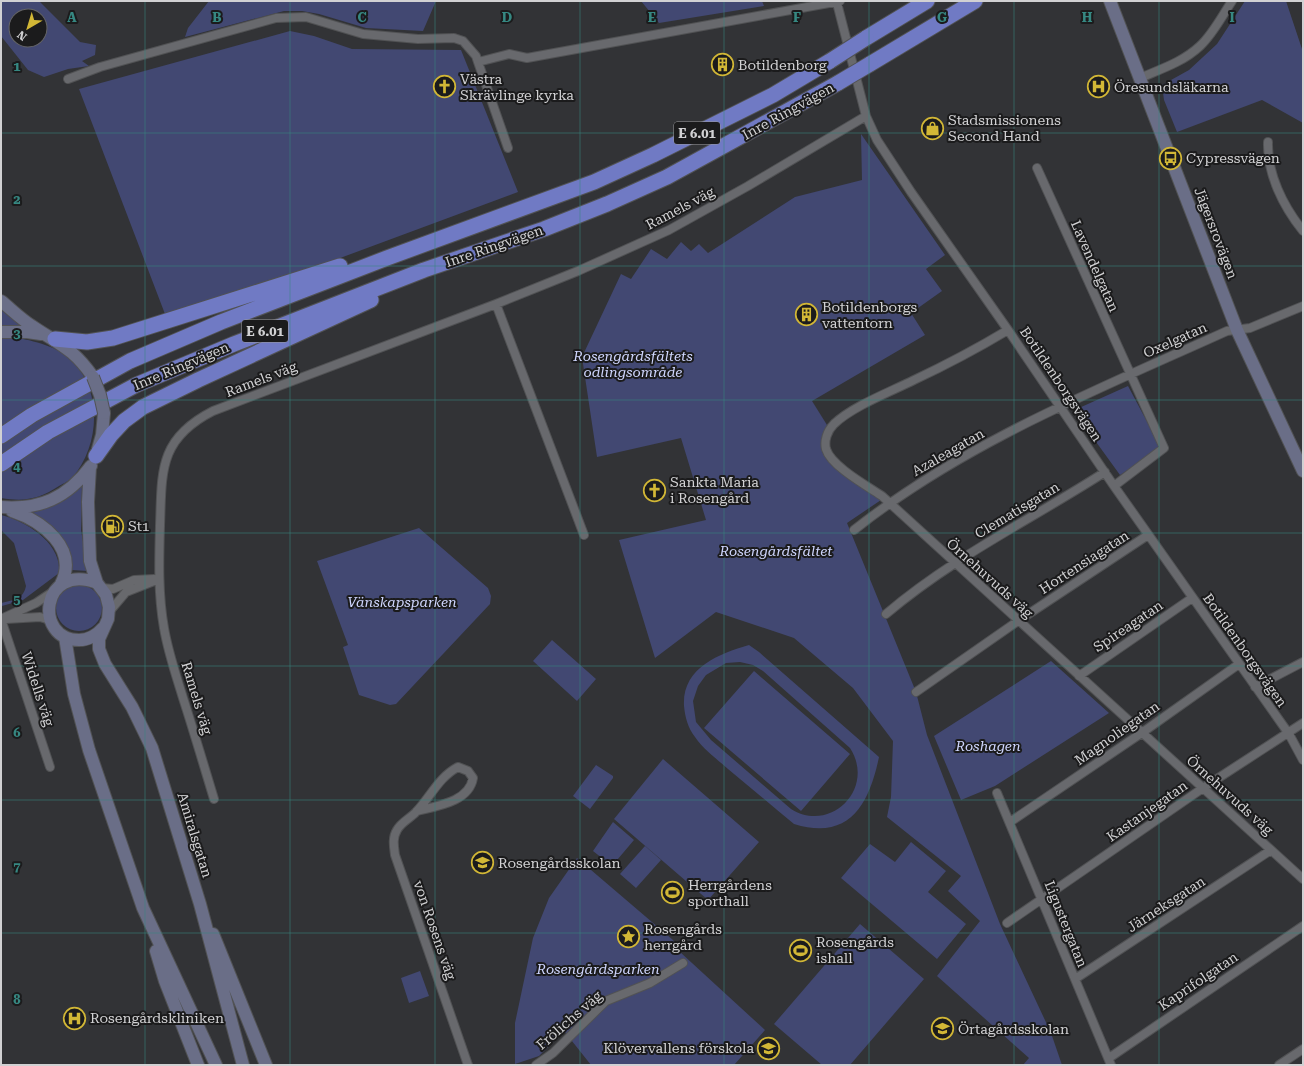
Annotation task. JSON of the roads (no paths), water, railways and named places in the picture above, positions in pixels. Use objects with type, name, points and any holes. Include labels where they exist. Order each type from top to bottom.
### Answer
[{"type":"highway","name":"Inre Ringvägen","points":[[1,436],[32,415],[130,361],[222,322],[386,258],[594,182],[653,155],[772,95],[927,1]]},
{"type":"highway","name":"Inre Ringvägen","points":[[1,464],[48,432],[136,385],[234,344],[424,270],[544,229],[667,177],[838,83],[975,1]]},
{"type":"highway","points":[[51,337],[86,342],[113,338],[149,328],[334,268],[386,258]]},
{"type":"highway","points":[[93,461],[111,435],[124,421],[143,407],[198,380],[386,294],[424,270]]},
{"type":"main road","name":"Jägersrovägen","points":[[1110,1],[1237,330],[1303,471]]},
{"type":"main road","points":[[1,301],[81,360],[93,377],[100,395],[104,413],[102,435],[93,461],[88,502],[90,561],[99,586],[108,599],[108,618],[101,630],[90,638],[77,640],[65,636],[56,629],[50,620],[48,608],[50,598],[66,575],[66,561],[55,538],[44,526],[27,516],[1,507]]},
{"type":"main road","points":[[1,332],[27,332],[51,337]]},
{"type":"main road","points":[[1,507],[18,508],[35,506],[52,500],[71,488],[93,461]]},
{"type":"main road","points":[[58,587],[72,579],[81,579],[99,586]]},
{"type":"main road","name":"Amiralsgatan","points":[[108,618],[99,639],[99,649],[102,658],[132,707],[152,748],[200,904],[243,1065]]},
{"type":"main road","points":[[65,636],[74,694],[90,750],[143,908],[165,981],[198,1065]]},
{"type":"main road","points":[[200,904],[226,963],[266,1065]]},
{"type":"main road","points":[[143,908],[216,1065]]},
{"type":"street","points":[[1140,78],[1184,58],[1200,46],[1210,35],[1232,1]]},
{"type":"street","points":[[478,62],[509,54],[527,58],[839,2]]},
{"type":"street","name":"Botildenborgsvägen","points":[[839,2],[866,116],[877,140],[910,192],[1008,330],[1192,598],[1289,734],[1303,760]]},
{"type":"street","points":[[68,79],[100,67],[276,18],[306,17],[363,34],[418,38],[454,38],[463,42],[469,47],[478,62],[508,148]]},
{"type":"street","name":"Ramels väg","points":[[214,799],[167,645],[162,614],[159,579],[161,484],[164,465],[169,450],[177,439],[197,419],[213,411],[496,304],[578,271],[669,230],[748,186],[866,116]]},
{"type":"street","points":[[1268,142],[1267,155],[1278,190],[1292,217],[1303,231]]},
{"type":"street","name":"Lavendelgatan","points":[[1038,168],[1164,448],[1114,486]]},
{"type":"street","points":[[496,304],[584,535]]},
{"type":"street","name":"Oxelgatan","points":[[1061,407],[1227,331],[1250,328],[1303,306]]},
{"type":"street","name":"Örnehuvuds väg","points":[[1008,330],[936,370],[874,399],[832,425],[826,437],[829,456],[838,465],[889,503],[1078,676],[1143,732],[1303,879]]},
{"type":"street","name":"Azaleagatan","points":[[854,530],[889,503],[967,454],[1061,407]]},
{"type":"street","name":"Clematisgatan","points":[[886,614],[912,592],[954,563],[1105,472]]},
{"type":"street","name":"Hortensiagatan","points":[[916,692],[1018,621],[1148,535]]},
{"type":"street","points":[[99,586],[117,588],[134,580],[159,579]]},
{"type":"street","points":[[108,618],[126,592],[159,579]]},
{"type":"street","points":[[1,619],[26,608],[58,587]]},
{"type":"street","name":"Spireagatan","points":[[1078,676],[1192,598]]},
{"type":"street","points":[[1,619],[40,617],[50,620]]},
{"type":"street","name":"Widells väg","points":[[1,619],[50,767]]},
{"type":"street","points":[[1255,687],[1303,662]]},
{"type":"street","name":"Magnoliegatan","points":[[1010,822],[1143,732],[1239,664]]},
{"type":"street","name":"Kastanjegatan","points":[[1006,923],[1042,900],[1203,788],[1289,734],[1303,723]]},
{"type":"street","name":"von Rosens väg","points":[[417,811],[446,803],[463,795],[472,786],[473,778],[468,771],[458,767],[451,771],[427,796],[417,811],[397,830],[393,843],[395,855],[468,1065]]},
{"type":"street","name":"Ligustergatan","points":[[996,793],[1010,822],[1110,1062]]},
{"type":"street","name":"Järneksgatan","points":[[1075,979],[1271,850]]},
{"type":"street","name":"Kaprifolgatan","points":[[1110,1062],[1303,926]]},
{"type":"street","name":"Frölichs väg","points":[[536,1065],[552,1053],[606,1001],[650,982],[683,963]]},
{"type":"street","points":[[1279,1065],[1303,1049]]},
{"type":"place","name":"Botildenborg","points":[[723,65]]},
{"type":"place","name":"Västra Skrävlinge kyrka","points":[[445,87]]},
{"type":"place","name":"Öresundsläkarna","points":[[1098,87]]},
{"type":"place","name":"Stadsmissionens Second Hand","points":[[933,128]]},
{"type":"place","name":"Cypressvägen","points":[[1171,158]]},
{"type":"place","name":"Botildenborgs vattentorn","points":[[806,315]]},
{"type":"place","name":"Sankta Maria i Rosengård","points":[[654,490]]},
{"type":"place","name":"St1","points":[[112,526]]},
{"type":"place","name":"Rosengårdsskolan","points":[[483,863]]},
{"type":"place","name":"Herrgårdens sporthall","points":[[672,893]]},
{"type":"place","name":"Rosengårds herrgård","points":[[629,937]]},
{"type":"place","name":"Rosengårds ishall","points":[[800,950]]},
{"type":"place","name":"Rosengårdskliniken","points":[[74,1018]]},
{"type":"place","name":"Örtagårdsskolan","points":[[942,1029]]},
{"type":"place","name":"Klövervallens förskola","points":[[769,1048]]},
{"type":"park label","name":"Rosengårdsfältets odlingsområde","points":[[633,364]]},
{"type":"park label","name":"Rosengårdsfältet","points":[[776,551]]},
{"type":"park label","name":"Vänskapsparken","points":[[402,602]]},
{"type":"park label","name":"Roshagen","points":[[988,746]]},
{"type":"park label","name":"Rosengårdsparken","points":[[598,969]]}]
